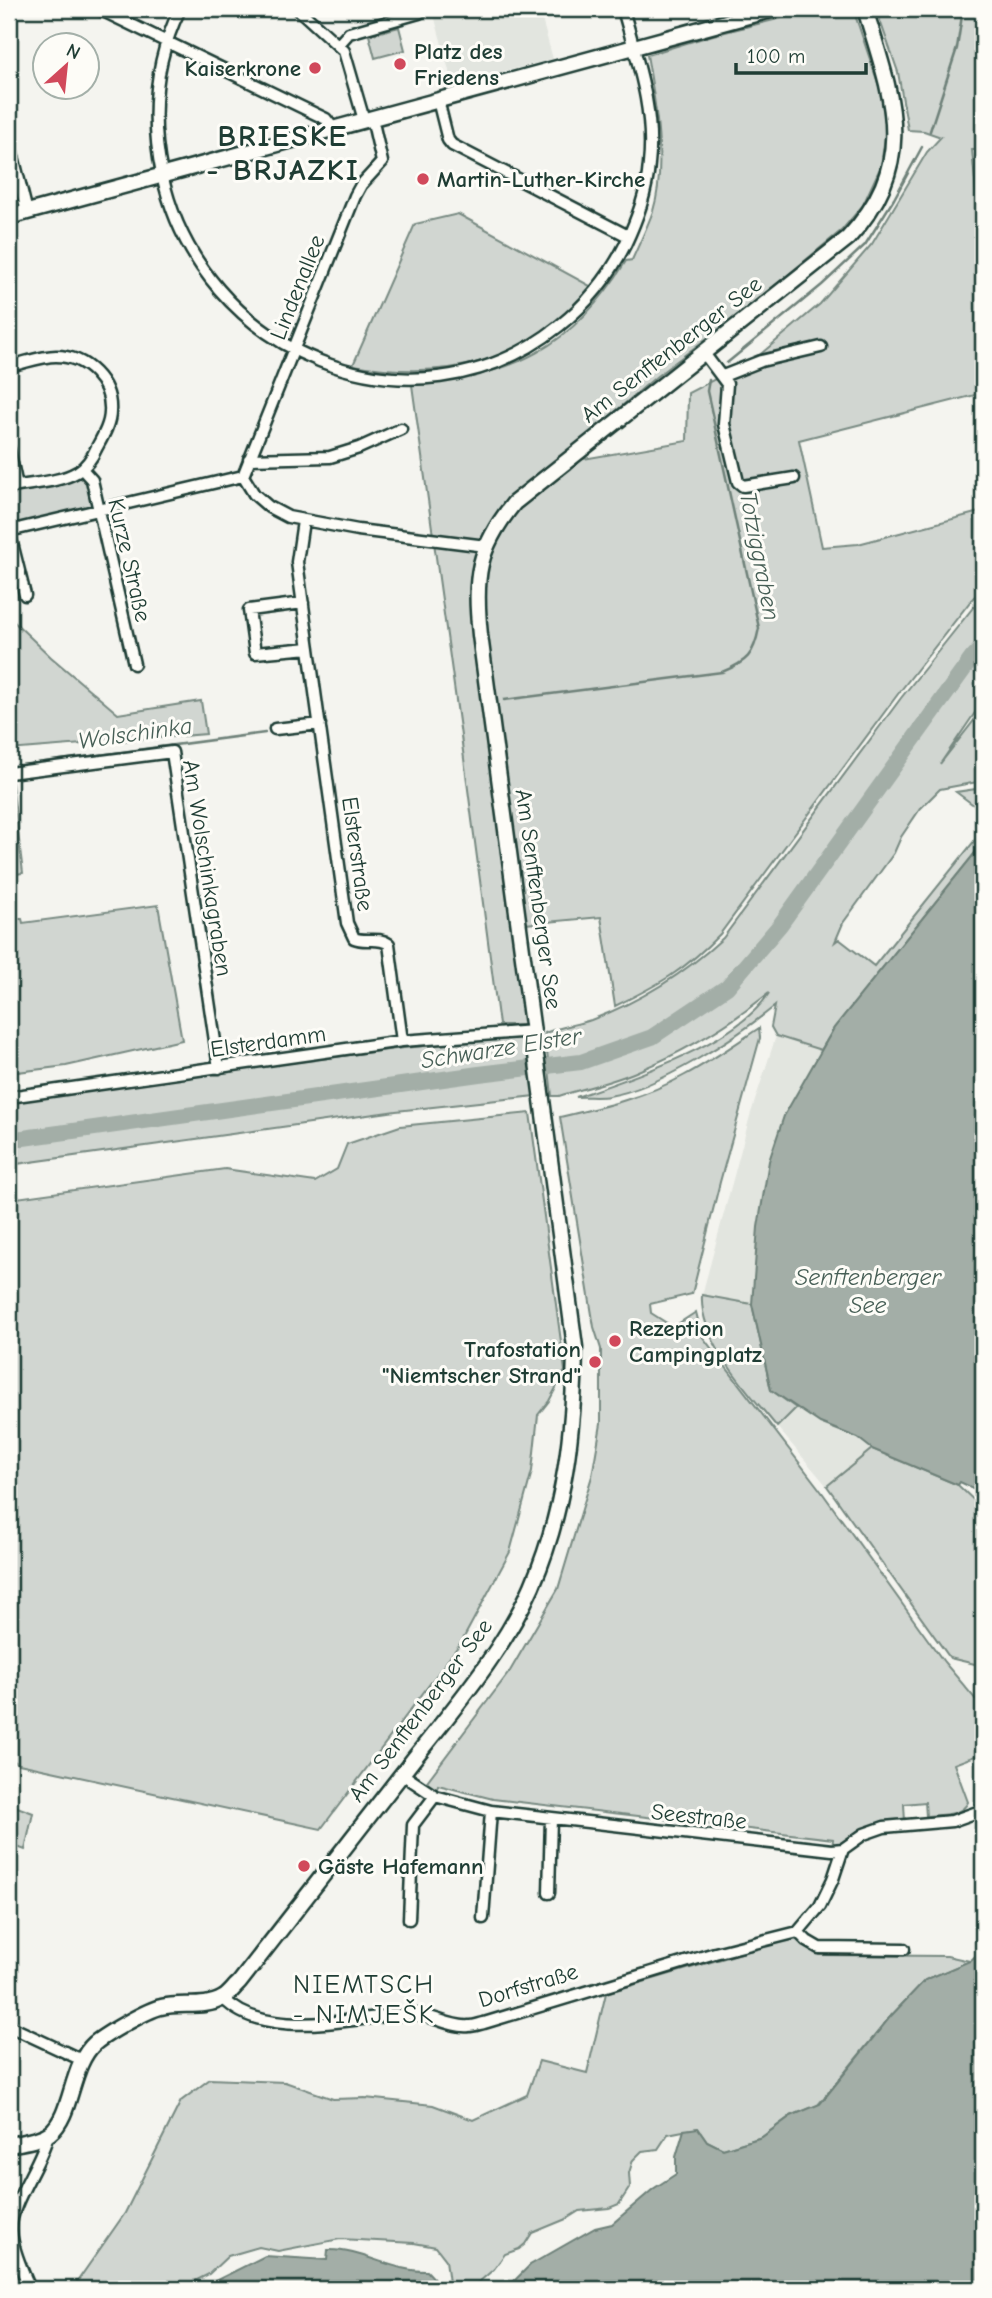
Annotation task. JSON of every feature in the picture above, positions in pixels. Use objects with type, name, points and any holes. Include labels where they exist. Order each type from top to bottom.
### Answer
[{"type":"street","points":[[99,9],[329,121],[333,128]]},
{"type":"street","points":[[180,9],[166,41],[154,108],[163,175],[180,231],[204,272],[247,320],[293,350],[349,371],[394,377],[447,375],[504,360],[548,335],[589,299],[606,278],[643,200],[650,151],[650,119],[645,87],[623,9]]},
{"type":"street","points":[[298,9],[344,51],[368,119]]},
{"type":"street","points":[[339,44],[349,33],[425,9]]},
{"type":"street","points":[[9,217],[774,9]]},
{"type":"street","name":"Am Senftenberger See","points":[[223,1998],[247,1973],[452,1710],[509,1629],[532,1586],[552,1530],[570,1448],[575,1402],[575,1347],[477,602],[478,575],[486,545],[498,524],[523,496],[848,238],[871,212],[893,155],[895,128],[888,89],[865,9]]},
{"type":"street","points":[[438,100],[452,145],[628,236]]},
{"type":"street","name":"Lindenallee","points":[[243,476],[355,196],[361,185],[382,162],[368,119]]},
{"type":"street","points":[[9,140],[27,212]]},
{"type":"street","points":[[723,376],[761,361],[821,347]]},
{"type":"street","points":[[703,352],[727,384],[724,424],[738,482],[743,486],[794,478]]},
{"type":"street","points":[[9,366],[57,356],[75,360],[90,367],[102,379],[108,394],[110,411],[106,429],[96,450],[82,469],[62,477],[13,487],[9,449]]},
{"type":"street","points":[[249,459],[330,457],[359,449],[401,429]]},
{"type":"street","name":"Kurze Straße","points":[[82,469],[92,480],[134,664]]},
{"type":"street","points":[[25,595],[9,531],[243,476],[254,494],[269,508],[303,521],[486,545]]},
{"type":"street","name":"Elsterstraße","points":[[303,521],[297,562],[349,928],[354,938],[379,939],[389,944],[402,1041]]},
{"type":"street","points":[[303,603],[249,610],[255,653],[309,648]]},
{"type":"street","points":[[275,729],[320,724]]},
{"type":"street","name":"Am Wolschinkagraben","points":[[9,773],[172,752],[219,1068]]},
{"type":"street","name":"Elsterdamm","points":[[9,1097],[402,1041],[535,1037]]},
{"type":"street","name":"Seestraße","points":[[402,1774],[435,1796],[491,1811],[842,1849]]},
{"type":"street","points":[[409,1919],[413,1825],[435,1796]]},
{"type":"street","points":[[904,1949],[819,1948],[798,1933],[820,1906],[833,1879],[842,1849],[864,1834],[884,1827],[952,1821],[983,1810]]},
{"type":"street","points":[[483,1918],[491,1811]]},
{"type":"street","points":[[549,1894],[551,1818]]},
{"type":"street","name":"Dorfstraße","points":[[223,1998],[237,2012],[281,2021],[308,2024],[348,2022],[413,2014],[466,2027],[715,1953],[798,1933]]},
{"type":"street","points":[[30,2289],[10,2230],[21,2196],[46,2147],[48,2134],[62,2116],[82,2060],[95,2043],[158,2007],[180,2003],[202,2005],[223,1998]]},
{"type":"street","points":[[9,2026],[82,2060]]},
{"type":"street","points":[[9,2145],[48,2134]]},
{"type":"street","points":[[9,2200],[21,2196]]},
{"type":"shaded area","points":[[435,9],[539,9],[553,59],[456,84],[451,78],[434,15]]},
{"type":"shaded area","points":[[818,9],[853,9],[880,89],[885,121],[881,166],[863,205],[842,230],[760,298],[657,376],[568,452],[578,460],[687,441],[688,393],[756,358],[820,304],[872,244],[927,152],[941,137],[924,131],[908,130],[898,72],[876,9],[983,9],[983,150],[972,150],[983,265],[983,393],[799,440],[822,547],[858,544],[983,511],[983,589],[973,598],[898,694],[720,934],[707,947],[671,975],[615,1006],[601,917],[514,925],[529,1025],[499,1025],[412,385],[480,374],[537,353],[584,316],[606,291],[626,261],[632,260],[653,211],[659,174],[658,133],[647,55],[713,35]]},
{"type":"shaded area","points":[[399,27],[405,50],[375,58],[369,35]]},
{"type":"shaded area","points":[[458,214],[592,287],[567,313],[540,334],[513,349],[484,360],[454,367],[422,370],[353,365],[415,224]]},
{"type":"shaded area","points":[[81,476],[87,483],[91,506],[9,526],[9,491]]},
{"type":"shaded area","points":[[983,595],[983,701],[940,764],[983,709],[983,781],[940,789],[920,809],[901,837],[894,853],[843,923],[835,942],[839,939],[874,966],[983,830],[983,843],[834,1028],[821,1050],[776,1036],[771,1027],[775,1006],[696,1060],[651,1083],[609,1096],[576,1097],[654,1069],[709,1043],[734,1028],[754,1011],[769,993],[738,1016],[673,1055],[609,1082],[552,1096],[545,1033],[591,1020],[644,995],[677,975],[723,938],[901,698]]},
{"type":"shaded area","points":[[9,617],[118,714],[201,701],[206,734],[9,750]]},
{"type":"shaded area","points":[[9,783],[12,783],[23,873],[9,875]]},
{"type":"shaded area","points":[[983,788],[983,812],[956,792]]},
{"type":"shaded area","points":[[158,905],[182,1040],[66,1066],[9,1073],[9,919],[22,919],[23,923]]},
{"type":"shaded area","points":[[759,1028],[760,1038],[692,1294],[650,1304],[651,1313],[673,1327],[696,1312],[702,1336],[821,1491],[944,1662],[983,1708],[983,1753],[954,1764],[968,1802],[956,1812],[926,1816],[925,1802],[904,1804],[905,1822],[832,1850],[833,1839],[493,1799],[438,1785],[435,1796],[422,1788],[510,1671],[558,1589],[592,1476],[601,1424],[601,1349],[594,1327],[560,1117],[624,1100],[670,1083]]},
{"type":"shaded area","points":[[526,1036],[535,1096],[396,1111],[9,1165],[9,1100],[403,1048]]},
{"type":"shaded area","points":[[776,1036],[821,1050],[784,1116],[769,1161],[758,1227],[752,1304],[702,1295],[750,1116]]},
{"type":"shaded area","points":[[530,1113],[565,1371],[538,1415],[532,1471],[510,1552],[462,1641],[321,1829],[19,1764],[9,1758],[9,1199],[225,1169],[315,1182],[337,1169],[347,1144],[400,1126]]},
{"type":"shaded area","points":[[702,1295],[752,1304],[771,1390],[796,1408],[777,1427],[740,1382],[717,1348],[703,1312]]},
{"type":"shaded area","points":[[796,1408],[820,1423],[858,1438],[872,1449],[827,1486],[777,1427]]},
{"type":"shaded area","points":[[872,1449],[958,1485],[983,1509],[983,1666],[950,1658],[827,1486]]},
{"type":"shaded area","points":[[9,1798],[17,1807],[33,1813],[25,1850],[9,1844]]},
{"type":"shaded area","points":[[796,1937],[820,1955],[947,1956],[970,1961],[925,1980],[890,2017],[818,2105],[791,2116],[762,2137],[723,2149],[707,2141],[698,2128],[668,2134],[658,2149],[642,2151],[633,2160],[629,2173],[630,2187],[619,2204],[609,2208],[579,2211],[532,2233],[525,2244],[505,2254],[494,2269],[468,2289],[456,2289],[449,2283],[446,2260],[436,2247],[414,2243],[340,2239],[278,2251],[259,2247],[228,2256],[209,2274],[179,2289],[72,2289],[125,2213],[181,2101],[210,2079],[285,2082],[333,2099],[365,2098],[433,2105],[473,2120],[527,2095],[539,2061],[587,2073],[606,1993]]},
{"type":"water","name":"Senftenberger See","points":[[983,843],[983,1493],[872,1449],[858,1438],[820,1423],[771,1390],[752,1304],[758,1227],[769,1161],[784,1116],[834,1028]]},
{"type":"water","points":[[983,1949],[983,2289],[506,2289],[530,2265],[595,2228],[612,2224],[653,2189],[676,2174],[676,2157],[684,2130],[698,2128],[707,2141],[723,2149],[762,2137],[791,2116],[820,2104],[890,2017],[925,1980],[970,1961]]},
{"type":"water","points":[[328,2250],[353,2253],[402,2268],[427,2271],[442,2289],[199,2289],[265,2256],[327,2260]]},
{"type":"waterway","name":"Totziggraben","points":[[930,131],[957,48],[963,9]]},
{"type":"waterway","name":"Totziggraben","points":[[727,363],[822,285],[865,245],[922,147]]},
{"type":"waterway","name":"Totziggraben","points":[[504,700],[722,672],[738,665],[752,651],[759,628],[707,391],[709,380]]},
{"type":"waterway","name":"Schwarze Elster","points":[[9,1140],[581,1062],[652,1037],[727,987],[780,925],[983,646]]},
{"type":"waterway","name":"Wolschinka","points":[[9,767],[265,733]]},
{"type":"place","name":"Platz des Friedens","points":[[400,64]]},
{"type":"place","name":"Kaiserkrone","points":[[315,68]]},
{"type":"place","name":"Martin-Luther-Kirche","points":[[423,179]]},
{"type":"place","name":"Rezeption Campingplatz","points":[[615,1341]]},
{"type":"place","name":"Trafostation \"Niemtscher Strand\"","points":[[595,1362]]},
{"type":"place","name":"Gäste Hafemann","points":[[304,1866]]},
{"type":"district","name":"BRIESKE - BRJAZKI","points":[[283,153]]},
{"type":"district","name":"NIEMTSCH - NIMJEŠK","points":[[364,1999]]}]
